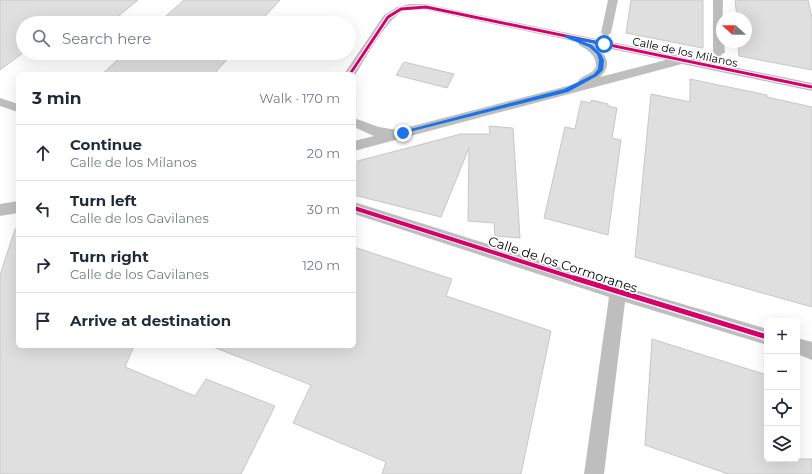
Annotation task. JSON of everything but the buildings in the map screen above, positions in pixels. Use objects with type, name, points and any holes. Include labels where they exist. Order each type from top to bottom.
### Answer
[{"type":"street","points":[[605,39],[613,0]]},
{"type":"street","points":[[718,0],[718,52]]},
{"type":"street","name":"Calle de los Milanos","points":[[351,72],[388,17],[396,10],[409,7],[426,7],[566,36],[605,39],[681,60],[812,87]]},
{"type":"street","points":[[566,36],[591,46],[599,54],[602,60],[601,70],[596,75],[566,90]]},
{"type":"street","points":[[356,145],[681,60]]},
{"type":"street","points":[[0,102],[16,107]]},
{"type":"street","points":[[356,123],[377,132],[403,133]]},
{"type":"street","points":[[0,210],[16,207]]},
{"type":"street","name":"Calle de los Cormoranes","points":[[356,209],[618,292],[764,336]]},
{"type":"street","points":[[594,474],[618,292]]},
{"type":"street","points":[[800,347],[812,351]]},
{"type":"lane","points":[[716,67],[718,52]]},
{"type":"cycle path","points":[[351,72],[392,13],[410,7],[426,7],[812,87]]},
{"type":"cycle path","points":[[356,209],[618,292],[764,336]]},
{"type":"route","points":[[403,133],[566,90],[596,75],[601,70],[602,60],[599,54],[591,46],[566,36],[604,44]]}]
